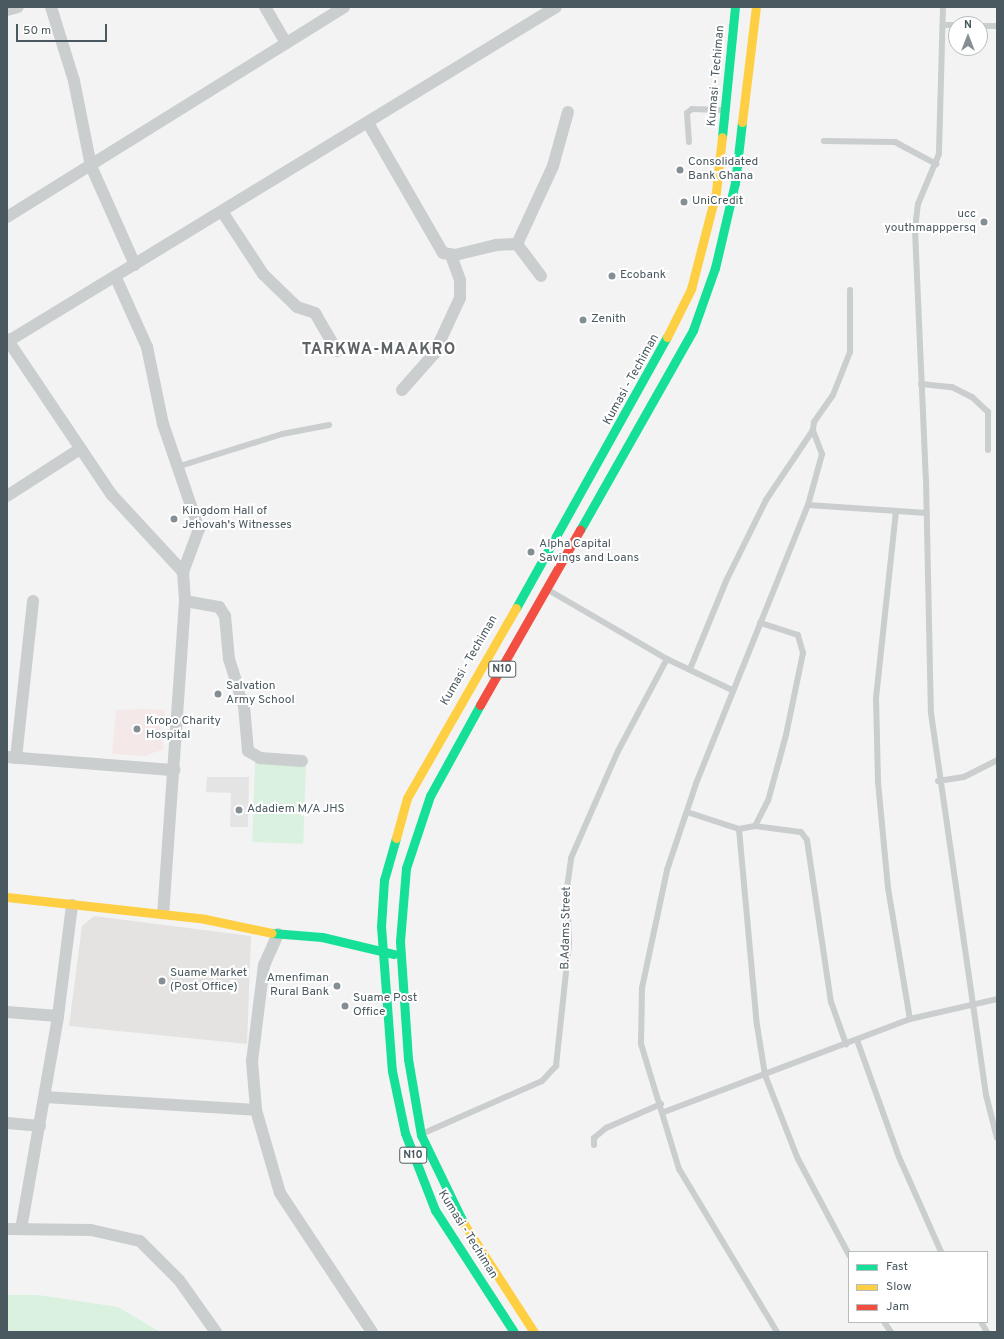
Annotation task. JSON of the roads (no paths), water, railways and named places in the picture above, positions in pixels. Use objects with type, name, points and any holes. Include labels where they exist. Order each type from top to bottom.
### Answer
[{"type":"main road","name":"Kumasi - Techiman","points":[[514,1332],[435,1210],[405,1133],[392,1071],[383,954],[384,880],[407,798],[672,332],[691,289],[716,192],[726,110],[735,7]]},
{"type":"main road","name":"N10","points":[[534,1332],[455,1210],[421,1134],[408,1059],[400,955],[406,868],[430,796],[678,362],[704,303],[736,183],[756,7]]},
{"type":"main road","points":[[7,897],[163,914],[278,934],[322,937],[383,954],[400,955]]},
{"type":"street","points":[[7,10],[18,7]]},
{"type":"street","points":[[51,7],[74,82],[92,166],[135,265]]},
{"type":"street","points":[[265,7],[286,43]]},
{"type":"street","points":[[7,217],[92,166],[344,7]]},
{"type":"street","points":[[183,572],[112,495],[8,341],[223,213],[556,7]]},
{"type":"street","points":[[517,244],[553,166],[568,112]]},
{"type":"street","points":[[368,123],[443,253],[451,255],[496,245],[517,244]]},
{"type":"street","points":[[223,213],[263,274],[297,307],[315,313],[337,351]]},
{"type":"street","points":[[517,244],[541,276]]},
{"type":"street","points":[[402,390],[434,354],[460,298],[460,280],[451,255]]},
{"type":"street","points":[[116,278],[147,347],[163,424],[180,466],[199,534],[183,572],[184,601],[174,770],[163,914]]},
{"type":"street","points":[[7,496],[80,449]]},
{"type":"street","points":[[33,601],[11,758],[174,770]]},
{"type":"street","points":[[184,601],[219,607],[225,616],[229,659],[244,706],[248,751],[260,758],[302,761]]},
{"type":"street","points":[[21,1229],[58,1016],[72,905]]},
{"type":"street","points":[[278,934],[264,965],[252,1061],[256,1110],[280,1193],[372,1332]]},
{"type":"street","points":[[7,1012],[58,1016]]},
{"type":"street","points":[[45,1097],[256,1110]]},
{"type":"street","points":[[7,1123],[40,1126]]},
{"type":"street","points":[[7,1229],[106,1232],[140,1241],[179,1280],[216,1332]]},
{"type":"lane","points":[[943,7],[944,25],[936,164],[915,216],[927,513],[930,697],[938,781],[986,1095],[997,1138]]},
{"type":"lane","points":[[944,25],[948,25]]},
{"type":"lane","points":[[689,142],[687,113],[692,109],[726,110]]},
{"type":"lane","points":[[824,141],[895,142],[936,164]]},
{"type":"lane","points":[[690,670],[727,579],[766,500],[813,430],[814,422],[833,395],[850,352],[850,290]]},
{"type":"lane","points":[[921,384],[952,387],[972,397],[988,412],[988,450]]},
{"type":"lane","points":[[180,466],[282,434],[329,425]]},
{"type":"lane","points":[[777,1332],[687,1186],[679,1169],[664,1112],[641,1044],[642,988],[667,870],[686,812],[732,690],[808,505],[822,454],[813,430]]},
{"type":"lane","points":[[808,505],[927,513]]},
{"type":"lane","points":[[896,511],[876,698],[878,782],[888,888],[910,1019]]},
{"type":"lane","points":[[549,590],[667,659],[732,690]]},
{"type":"lane","points":[[755,826],[768,801],[786,735],[803,653],[798,635],[760,623]]},
{"type":"lane","name":"B.Adams Street","points":[[421,1134],[542,1081],[556,1066],[569,944],[568,888],[571,858],[618,752],[667,659]]},
{"type":"lane","points":[[938,781],[964,777],[997,760]]},
{"type":"lane","points":[[686,812],[738,829],[755,826],[801,832],[807,840],[831,1002],[846,1044]]},
{"type":"lane","points":[[738,829],[757,1025],[765,1075],[798,1159],[848,1253]]},
{"type":"lane","points":[[664,1112],[910,1019],[997,998]]},
{"type":"lane","points":[[857,1040],[899,1157],[941,1251]]},
{"type":"lane","points":[[594,1145],[594,1138],[606,1128],[661,1104]]},
{"type":"lane","points":[[885,1323],[891,1332]]},
{"type":"lane","points":[[982,1323],[987,1332]]},
{"type":"place","name":"Consolidated Bank Ghana","points":[[680,170]]},
{"type":"place","name":"UniCredit","points":[[684,202]]},
{"type":"place","name":"ucc youthmapppersq","points":[[984,222]]},
{"type":"place","name":"Ecobank","points":[[612,276]]},
{"type":"place","name":"Zenith","points":[[583,320]]},
{"type":"place","name":"Kingdom Hall of Jehovah's Witnesses","points":[[174,519]]},
{"type":"place","name":"Alpha Capital Savings and Loans","points":[[531,552]]},
{"type":"place","name":"Salvation Army School","points":[[218,694]]},
{"type":"place","name":"Kropo Charity Hospital","points":[[137,729]]},
{"type":"place","name":"Adadiem M/A JHS","points":[[239,810]]},
{"type":"place","name":"Suame Market (Post Office)","points":[[162,981]]},
{"type":"place","name":"Amenfiman Rural Bank","points":[[337,986]]},
{"type":"place","name":"Suame Post Office","points":[[345,1006]]},
{"type":"district","name":"TARKWA-MAAKRO","points":[[379,350]]}]
